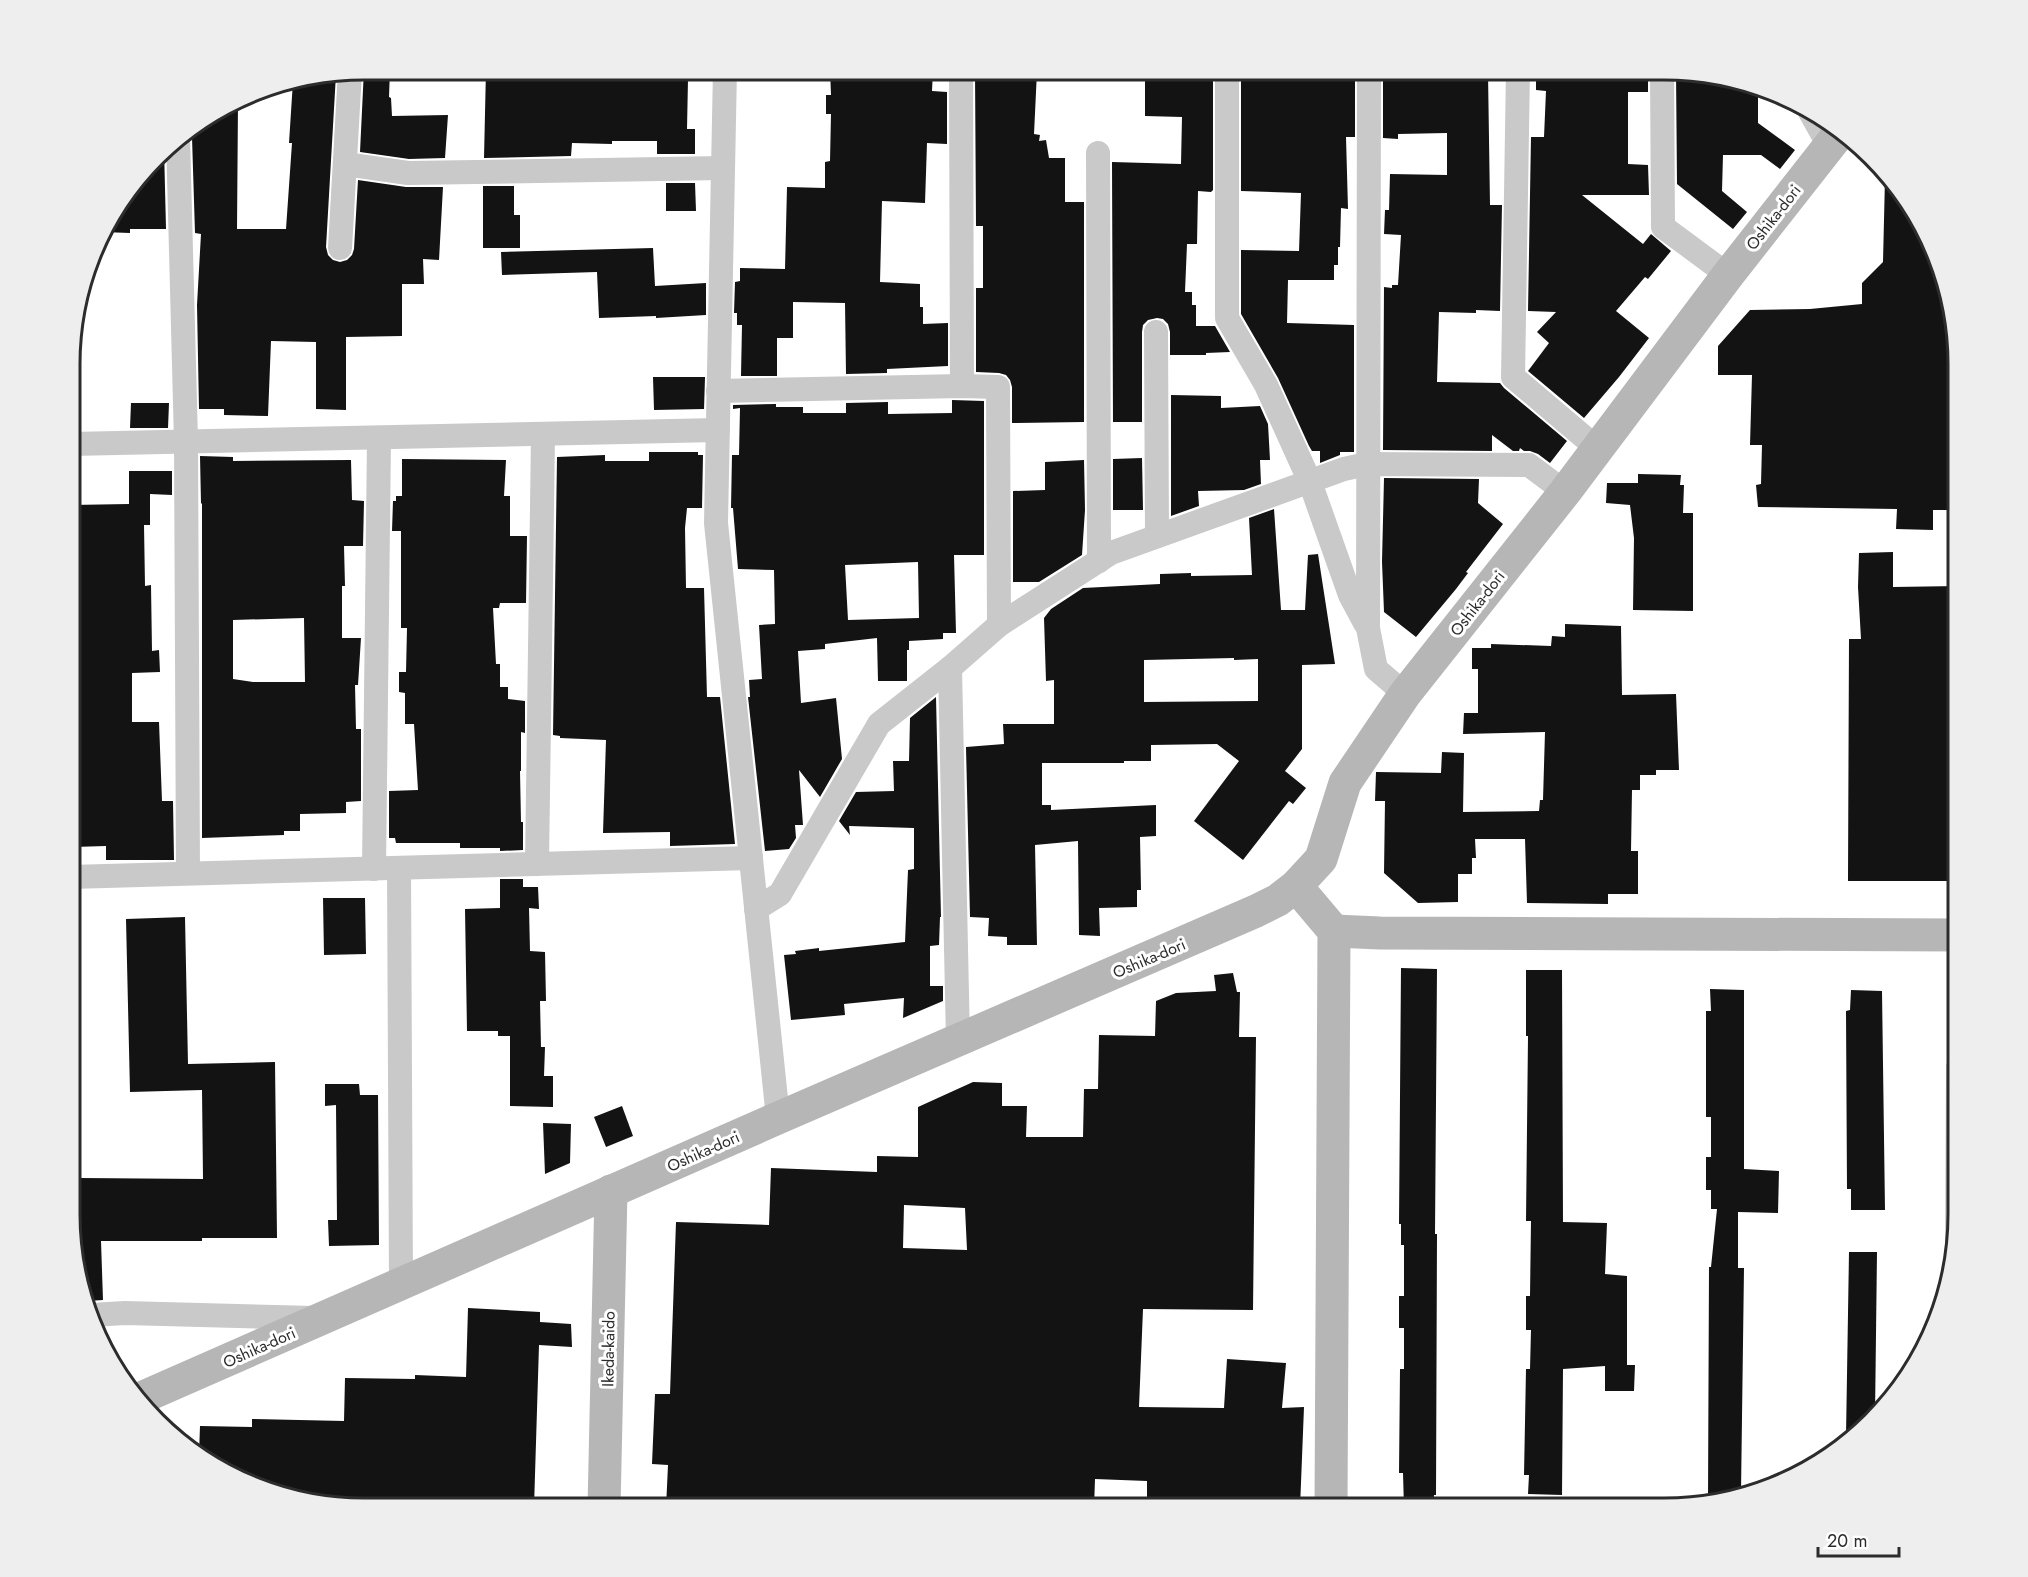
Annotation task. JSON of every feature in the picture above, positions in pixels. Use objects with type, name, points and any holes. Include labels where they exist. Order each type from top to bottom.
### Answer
[{"type":"street","points":[[340,248],[350,80]]},
{"type":"street","points":[[725,80],[716,523],[778,1118]]},
{"type":"street","points":[[961,80],[962,386]]},
{"type":"street","points":[[1227,80],[1227,318],[1266,385],[1310,482],[1350,595],[1368,628]]},
{"type":"street","points":[[1369,80],[1368,628],[1376,669],[1405,694]]},
{"type":"street","points":[[1518,80],[1513,376],[1598,449]]},
{"type":"street","points":[[1662,80],[1664,227],[1728,275]]},
{"type":"street","name":"Oshika-dori","points":[[146,1396],[1278,900],[1296,886],[1321,859],[1345,783],[1405,694],[1565,492],[1728,275],[1835,138]]},
{"type":"street","points":[[178,148],[186,441],[188,873]]},
{"type":"street","points":[[1098,153],[1099,561]]},
{"type":"street","points":[[345,164],[408,173],[723,168]]},
{"type":"street","points":[[1156,332],[1157,536]]},
{"type":"street","points":[[718,391],[998,387],[999,625]]},
{"type":"street","points":[[80,444],[717,430]]},
{"type":"street","points":[[537,864],[543,434]]},
{"type":"street","points":[[374,869],[379,438]]},
{"type":"street","points":[[756,909],[780,894],[879,724],[950,668],[999,625],[1111,553],[1344,469],[1367,464],[1529,465],[1565,492]]},
{"type":"street","points":[[950,668],[958,1041]]},
{"type":"street","points":[[80,877],[751,858]]},
{"type":"street","points":[[399,868],[401,1284]]},
{"type":"street","points":[[1296,886],[1334,931],[1331,1498]]},
{"type":"street","points":[[1334,931],[1948,935]]},
{"type":"street","name":"Ikeda-kaido","points":[[604,1498],[611,1191]]},
{"type":"street","points":[[98,1315],[125,1313],[323,1319]]},
{"type":"building","points":[[363,80],[390,80],[392,116],[448,115],[445,158],[409,159],[360,152]]},
{"type":"building","points":[[486,80],[688,80],[687,129],[695,129],[695,154],[657,154],[657,141],[612,141],[612,144],[572,143],[571,156],[484,158]]},
{"type":"building","points":[[830,80],[932,80],[932,91],[947,92],[947,144],[927,143],[925,203],[882,201],[880,282],[920,284],[923,324],[948,323],[948,366],[887,369],[887,373],[846,374],[845,303],[793,302],[793,338],[777,338],[777,376],[741,376],[742,325],[737,325],[737,313],[734,313],[735,282],[740,281],[740,268],[785,269],[787,187],[825,188],[825,162],[830,161],[831,114],[826,114],[826,95],[831,95]]},
{"type":"building","points":[[975,80],[1037,80],[1034,134],[1040,135],[1039,141],[1046,140],[1049,158],[1065,158],[1065,202],[1084,202],[1084,422],[1012,423],[1010,380],[1006,375],[999,373],[976,372],[976,288],[983,288],[983,226],[976,226]]},
{"type":"building","points":[[1145,80],[1213,80],[1213,190],[1211,192],[1198,191],[1197,244],[1187,244],[1185,292],[1192,292],[1192,305],[1196,305],[1196,326],[1215,326],[1230,352],[1170,355],[1168,324],[1163,319],[1148,320],[1143,325],[1142,332],[1142,422],[1113,422],[1112,162],[1181,164],[1182,117],[1145,116]]},
{"type":"building","points":[[1241,80],[1355,80],[1355,137],[1346,137],[1348,209],[1341,208],[1340,247],[1338,247],[1338,265],[1334,265],[1334,280],[1288,280],[1287,323],[1354,325],[1354,452],[1340,452],[1340,455],[1320,463],[1320,451],[1312,451],[1309,446],[1278,378],[1241,314],[1241,250],[1299,251],[1301,193],[1241,191]]},
{"type":"building","points":[[1383,80],[1488,80],[1490,205],[1502,205],[1500,311],[1439,312],[1437,382],[1500,383],[1567,441],[1550,463],[1530,451],[1520,448],[1519,451],[1513,451],[1492,435],[1492,451],[1383,450],[1384,287],[1392,288],[1392,285],[1398,285],[1401,235],[1384,234],[1385,210],[1389,210],[1390,174],[1447,175],[1447,133],[1398,134],[1398,139],[1383,138]]},
{"type":"building","points":[[1536,80],[1648,80],[1648,92],[1628,92],[1628,164],[1648,165],[1649,195],[1582,195],[1643,244],[1651,234],[1671,251],[1648,279],[1645,277],[1616,311],[1649,338],[1584,418],[1528,371],[1549,343],[1537,332],[1556,312],[1528,311],[1531,137],[1544,137],[1546,91],[1536,90]]},
{"type":"building","points":[[1676,80],[1720,85],[1758,96],[1758,123],[1795,150],[1780,169],[1761,155],[1723,155],[1722,191],[1747,212],[1733,229],[1677,184]]},
{"type":"building","points":[[336,81],[326,247],[328,255],[340,262],[352,255],[358,180],[406,187],[443,187],[439,260],[423,259],[424,284],[402,284],[402,336],[346,337],[346,410],[316,409],[316,342],[271,341],[268,416],[224,415],[224,409],[199,409],[197,305],[201,234],[195,233],[192,137],[221,117],[238,109],[237,229],[286,229],[292,143],[289,143],[293,88]]},
{"type":"building","points":[[164,162],[166,229],[130,229],[130,233],[112,232],[138,190]]},
{"type":"building","points":[[666,183],[695,183],[696,211],[666,211]]},
{"type":"building","points":[[1885,184],[1911,221],[1927,255],[1943,308],[1947,339],[1948,510],[1933,510],[1933,530],[1896,529],[1897,509],[1758,507],[1756,485],[1761,484],[1762,445],[1750,445],[1752,375],[1718,375],[1718,346],[1750,310],[1810,309],[1862,304],[1862,283],[1883,262]]},
{"type":"building","points":[[483,186],[514,186],[514,215],[520,215],[520,248],[483,248]]},
{"type":"building","points":[[653,248],[655,286],[706,283],[706,315],[599,318],[597,272],[502,275],[501,252]]},
{"type":"building","points":[[653,377],[705,377],[704,409],[654,410]]},
{"type":"building","points":[[1171,395],[1221,396],[1221,408],[1260,406],[1268,424],[1270,460],[1260,460],[1261,484],[1244,490],[1198,491],[1199,506],[1171,516]]},
{"type":"building","points":[[952,400],[984,401],[984,555],[954,555],[956,633],[943,633],[943,639],[909,641],[907,681],[878,681],[877,638],[825,644],[825,649],[798,651],[801,703],[836,698],[842,759],[820,797],[799,770],[803,825],[795,825],[796,838],[789,849],[765,851],[748,697],[750,697],[749,680],[762,679],[759,625],[775,624],[774,570],[738,569],[733,508],[731,508],[732,455],[739,455],[740,408],[733,409],[733,405],[776,404],[776,407],[803,407],[803,413],[846,413],[846,403],[888,402],[888,414],[952,413]],"holes":[[[918,562],[919,618],[848,620],[845,565]]]},
{"type":"building","points":[[131,403],[169,403],[168,428],[130,428]]},
{"type":"building","points":[[649,452],[698,452],[698,455],[703,455],[702,508],[687,508],[686,588],[704,588],[707,697],[720,697],[735,844],[670,846],[670,832],[603,833],[606,740],[560,738],[560,736],[553,735],[557,457],[605,455],[605,461],[649,461]]},
{"type":"building","points":[[200,456],[233,457],[233,461],[351,460],[352,500],[364,501],[363,546],[344,546],[345,586],[342,586],[342,638],[361,638],[358,685],[355,685],[356,729],[361,729],[361,801],[346,802],[346,813],[300,814],[300,831],[284,831],[284,835],[202,838]],"holes":[[[304,618],[305,682],[253,682],[233,679],[233,620]]]},
{"type":"building","points":[[1142,458],[1143,510],[1113,510],[1113,459]]},
{"type":"building","points":[[402,459],[506,460],[504,496],[510,496],[510,536],[527,536],[526,603],[500,603],[499,608],[493,608],[496,664],[500,664],[500,687],[508,687],[508,699],[525,701],[525,733],[521,732],[520,771],[523,850],[460,848],[460,843],[396,843],[395,838],[389,838],[389,791],[418,790],[414,724],[405,724],[405,693],[399,692],[399,672],[406,672],[407,628],[401,628],[401,531],[392,531],[393,501],[396,501],[396,496],[402,496]]},
{"type":"building","points":[[1084,460],[1085,510],[1082,555],[1039,582],[1013,582],[1013,491],[1045,490],[1045,462]]},
{"type":"building","points":[[129,471],[172,471],[172,495],[150,494],[150,525],[144,525],[145,586],[151,585],[152,651],[159,650],[160,672],[132,673],[132,722],[159,722],[162,801],[173,801],[174,860],[106,860],[106,846],[80,847],[80,505],[129,504]]},
{"type":"building","points":[[1638,474],[1681,475],[1680,485],[1684,485],[1683,513],[1693,513],[1693,611],[1633,610],[1634,538],[1630,505],[1606,503],[1607,483],[1638,483]]},
{"type":"building","points":[[1384,478],[1479,479],[1478,503],[1503,524],[1466,572],[1468,573],[1456,589],[1416,637],[1384,612],[1382,562]]},
{"type":"building","points":[[1274,509],[1281,610],[1305,610],[1308,555],[1318,554],[1335,664],[1302,665],[1302,749],[1285,771],[1306,788],[1293,804],[1289,801],[1243,860],[1194,821],[1239,761],[1217,744],[1151,745],[1151,761],[1042,763],[1042,805],[1051,805],[1051,810],[1156,805],[1156,836],[1140,837],[1141,890],[1137,890],[1137,907],[1099,908],[1100,936],[1079,935],[1078,841],[1035,845],[1037,945],[1007,945],[1007,937],[988,936],[989,918],[970,917],[966,747],[1004,744],[1003,724],[1054,724],[1054,680],[1046,681],[1044,618],[1051,609],[1083,588],[1160,584],[1160,574],[1252,575],[1249,518]],"holes":[[[1234,658],[1234,660],[1258,659],[1258,701],[1144,702],[1144,660]]]},
{"type":"building","points":[[1893,552],[1893,587],[1948,586],[1948,881],[1848,881],[1849,639],[1861,639],[1859,553]]},
{"type":"building","points":[[1565,624],[1621,626],[1622,695],[1676,694],[1679,770],[1656,770],[1656,775],[1640,775],[1640,790],[1632,790],[1631,851],[1638,851],[1638,894],[1608,894],[1608,904],[1527,903],[1525,839],[1475,839],[1476,858],[1472,858],[1472,874],[1458,874],[1458,902],[1418,903],[1384,873],[1385,801],[1375,801],[1376,772],[1441,773],[1442,752],[1464,753],[1463,812],[1539,811],[1540,800],[1543,800],[1545,732],[1463,734],[1464,713],[1478,713],[1478,669],[1472,669],[1472,648],[1491,648],[1491,644],[1551,646],[1552,636],[1565,637]]},
{"type":"building","points":[[936,697],[941,917],[939,945],[930,946],[930,986],[943,986],[943,1001],[903,1018],[904,998],[844,1004],[845,1015],[791,1020],[784,955],[819,948],[819,951],[905,942],[908,870],[914,869],[914,828],[849,826],[850,835],[839,821],[856,792],[894,791],[893,761],[909,761],[910,718]]},
{"type":"building","points":[[500,879],[523,879],[523,887],[538,887],[539,909],[529,908],[530,951],[545,952],[546,1001],[540,1001],[541,1047],[545,1047],[544,1076],[553,1076],[553,1107],[510,1106],[510,1036],[498,1036],[498,1031],[467,1031],[465,909],[500,908]]},
{"type":"building","points":[[323,898],[365,898],[366,954],[324,955]]},
{"type":"building","points":[[185,917],[188,1064],[275,1062],[277,1238],[101,1241],[103,1300],[94,1301],[82,1251],[80,1178],[203,1179],[202,1090],[130,1092],[126,919]]},
{"type":"building","points":[[1401,968],[1437,969],[1436,1495],[1434,1498],[1404,1498],[1403,1473],[1399,1473],[1400,1369],[1404,1369],[1404,1328],[1399,1328],[1399,1296],[1404,1296],[1404,1245],[1401,1245],[1401,1224],[1399,1224]]},
{"type":"building","points":[[1526,970],[1562,970],[1563,1222],[1607,1223],[1605,1274],[1627,1276],[1627,1365],[1635,1365],[1634,1391],[1605,1391],[1605,1366],[1563,1369],[1562,1495],[1528,1494],[1529,1475],[1524,1475],[1526,1369],[1530,1369],[1531,1330],[1526,1330],[1526,1296],[1530,1296],[1531,1221],[1526,1221],[1528,1036],[1526,1036]]},
{"type":"building","points":[[1233,973],[1237,992],[1240,992],[1239,1037],[1256,1037],[1253,1310],[1143,1309],[1139,1407],[1224,1408],[1227,1359],[1286,1363],[1282,1408],[1304,1407],[1300,1498],[1147,1498],[1147,1481],[1095,1479],[1094,1498],[666,1498],[668,1465],[652,1464],[655,1394],[670,1394],[676,1222],[769,1225],[771,1168],[877,1172],[877,1156],[918,1157],[918,1107],[973,1082],[1002,1083],[1002,1106],[1027,1106],[1026,1137],[1083,1137],[1084,1089],[1098,1089],[1099,1035],[1155,1036],[1156,1001],[1176,993],[1216,991],[1214,975]],"holes":[[[904,1205],[965,1208],[967,1250],[903,1248]]]},
{"type":"building","points":[[1710,989],[1744,990],[1744,1169],[1779,1171],[1778,1213],[1738,1212],[1738,1268],[1744,1268],[1741,1487],[1708,1494],[1709,1267],[1711,1267],[1717,1209],[1711,1209],[1711,1190],[1706,1190],[1706,1157],[1711,1157],[1711,1117],[1706,1117],[1706,1011],[1711,1011]]},
{"type":"building","points":[[1851,990],[1882,991],[1885,1210],[1851,1210],[1851,1189],[1847,1189],[1846,1011],[1850,1010]]},
{"type":"building","points":[[325,1084],[359,1084],[360,1095],[378,1095],[379,1245],[329,1246],[328,1220],[337,1220],[336,1105],[325,1106]]},
{"type":"building","points":[[622,1106],[633,1136],[606,1147],[594,1117]]},
{"type":"building","points":[[543,1123],[571,1124],[570,1163],[545,1174]]},
{"type":"building","points":[[1849,1252],[1877,1252],[1875,1404],[1846,1432]]},
{"type":"building","points":[[468,1308],[540,1312],[540,1322],[571,1324],[572,1347],[539,1345],[534,1498],[363,1498],[326,1495],[290,1488],[255,1476],[221,1460],[199,1445],[200,1426],[252,1427],[252,1419],[344,1421],[345,1378],[415,1379],[415,1375],[466,1377]]}]
